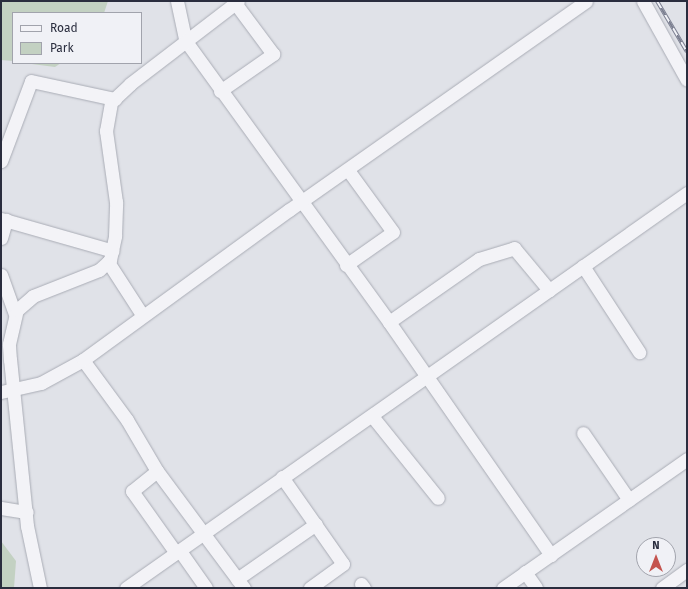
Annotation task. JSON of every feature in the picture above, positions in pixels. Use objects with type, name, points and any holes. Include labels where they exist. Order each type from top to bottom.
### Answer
[{"type":"street","points":[[177,1],[185,40],[220,91],[389,322],[426,378],[551,554]]},
{"type":"street","points":[[7,391],[41,382],[83,360],[302,202],[586,1]]},
{"type":"street","points":[[642,1],[687,80]]},
{"type":"street","points":[[40,588],[7,391],[5,345],[17,310],[33,296],[99,270],[110,256],[116,202],[106,131],[111,102],[185,40],[237,2],[273,54],[220,91]]},
{"type":"street","points":[[1,160],[31,81],[115,99]]},
{"type":"street","points":[[346,265],[393,232],[348,170]]},
{"type":"street","points":[[126,588],[687,193]]},
{"type":"street","points":[[1,238],[3,219],[110,256],[143,316]]},
{"type":"street","points":[[389,322],[479,259],[514,248],[549,290]]},
{"type":"street","points":[[583,266],[639,352]]},
{"type":"street","points":[[1,275],[16,314]]},
{"type":"street","points":[[83,360],[127,420],[157,470],[240,584],[316,524]]},
{"type":"street","points":[[372,416],[438,498]]},
{"type":"street","points":[[583,433],[629,500]]},
{"type":"street","points":[[503,588],[687,459]]},
{"type":"street","points":[[157,470],[132,491],[206,588]]},
{"type":"street","points":[[282,477],[343,564],[310,588]]},
{"type":"street","points":[[1,508],[27,512]]},
{"type":"street","points":[[662,588],[687,570]]},
{"type":"street","points":[[525,572],[536,588]]},
{"type":"green space","points":[[1,1],[108,1],[104,12],[12,12],[12,61],[1,60]]},
{"type":"green space","points":[[32,64],[60,64],[55,67]]},
{"type":"green space","points":[[1,541],[16,561],[14,588],[1,588]]},
{"type":"railway","points":[[657,1],[687,52]]}]
